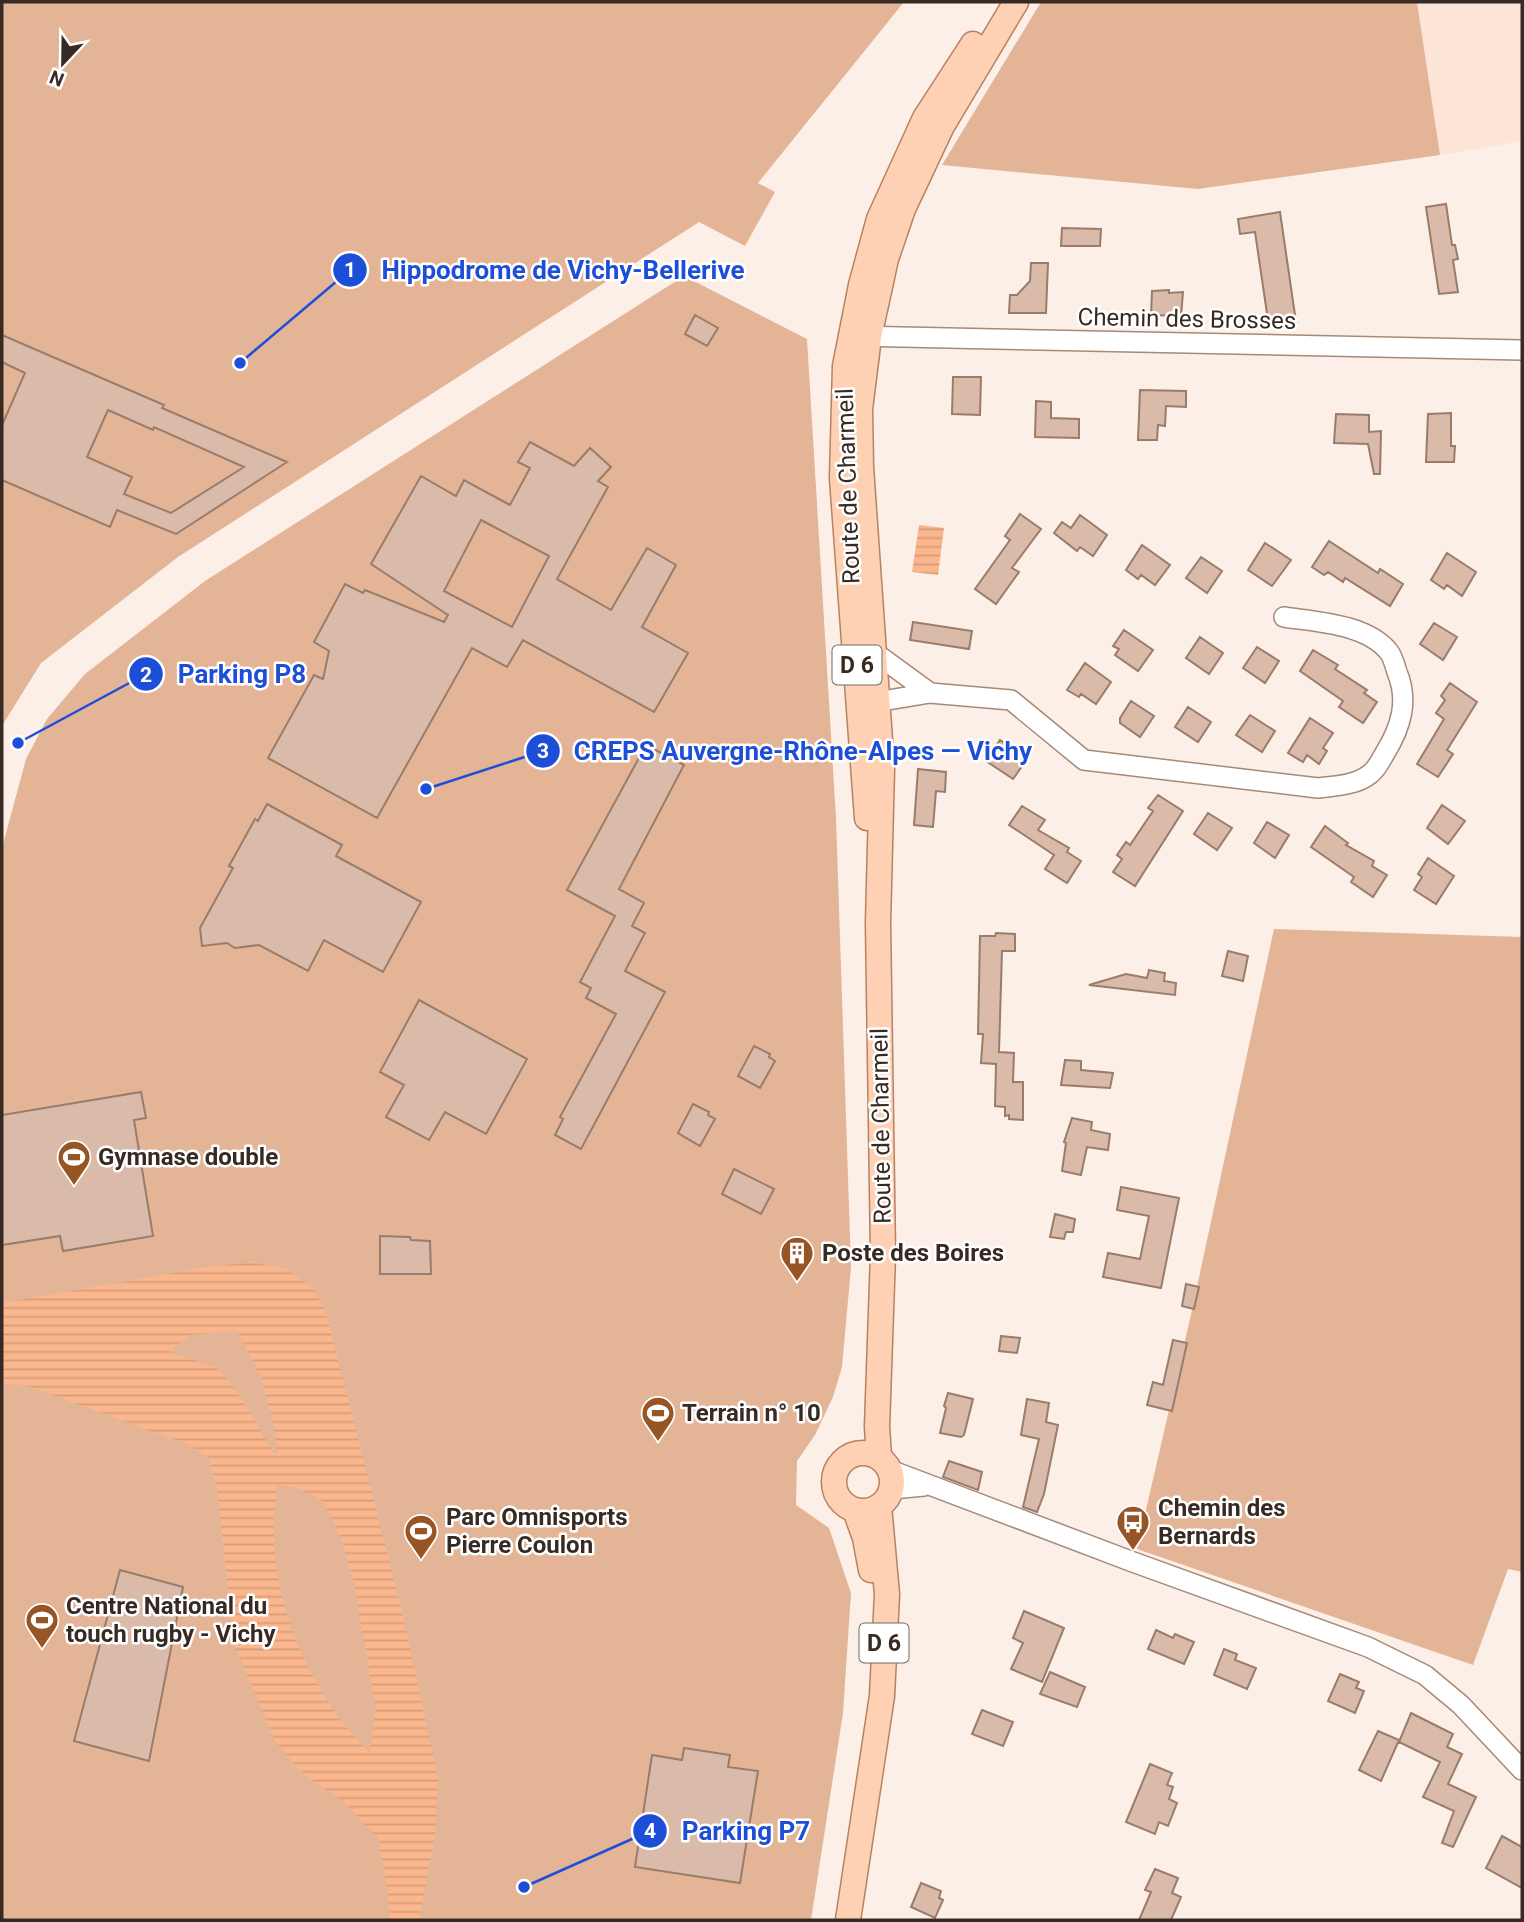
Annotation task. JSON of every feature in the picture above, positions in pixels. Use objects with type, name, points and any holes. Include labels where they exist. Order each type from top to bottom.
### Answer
[{"type":"main road","name":"Route de Charmeil","points":[[867,697],[874,659],[861,467],[859,337],[879,219],[925,118],[942,88],[1003,2]]},
{"type":"main road","name":"Route de Charmeil","points":[[848,1920],[870,1779],[874,1596],[871,1564],[879,1486],[877,1427],[883,1254],[877,923],[882,769],[852,604],[842,478],[845,366],[859,337],[908,198],[942,126],[1016,2]]},
{"type":"main road","name":"Route de Charmeil","points":[[879,1486],[844,1504],[836,1493],[834,1483],[836,1471],[841,1462],[850,1455],[863,1425],[880,1372]]},
{"type":"main road","points":[[850,1455],[865,1452],[879,1486]]},
{"type":"street","name":"Chemin des Brosses","points":[[859,337],[1522,350]]},
{"type":"street","points":[[867,697],[930,693],[1011,699],[1084,760],[1318,788],[1341,785],[1369,775],[1397,733],[1403,712],[1402,684],[1389,652],[1372,638],[1343,625],[1284,617]]},
{"type":"street","points":[[874,659],[882,658],[930,693]]},
{"type":"street","points":[[879,1486],[939,1487],[1133,1562],[1368,1647],[1425,1675],[1460,1703],[1522,1770]]},
{"type":"shaded area","points":[[2,2],[904,2],[758,183],[775,192],[745,246],[699,222],[178,557],[41,663],[2,726]]},
{"type":"shaded area","points":[[1041,2],[1417,2],[1440,155],[1198,189],[942,165]]},
{"type":"shaded area","points":[[1417,2],[1522,2],[1522,141],[1440,155]]},
{"type":"shaded area","points":[[684,276],[807,339],[836,818],[851,1267],[842,1367],[833,1397],[815,1435],[797,1461],[796,1505],[829,1528],[851,1593],[843,1713],[811,1920],[2,1920],[2,848],[26,759],[47,719],[85,674],[205,581]]},
{"type":"shaded area","points":[[919,525],[944,528],[938,575],[912,572]]},
{"type":"shaded area","points":[[1274,929],[1522,937],[1522,1572],[1508,1569],[1473,1665],[1137,1549],[1192,1310]]},
{"type":"shaded area","points":[[253,1262],[286,1269],[312,1287],[326,1313],[402,1611],[438,1778],[435,1835],[419,1920],[390,1920],[378,1838],[345,1803],[303,1774],[275,1741],[233,1642],[217,1486],[208,1457],[184,1443],[25,1385],[2,1384],[2,1303],[207,1267]],"holes":[[[237,1331],[262,1379],[273,1421],[277,1451],[275,1455],[236,1390],[217,1368],[169,1352],[189,1335]],[[278,1485],[297,1488],[322,1500],[341,1537],[354,1584],[376,1708],[370,1753],[346,1727],[325,1697],[292,1629],[281,1593],[275,1557],[274,1520]]]},
{"type":"building","points":[[1446,204],[1452,245],[1455,245],[1458,259],[1453,260],[1458,292],[1439,294],[1426,207]]},
{"type":"building","points":[[1280,212],[1296,322],[1269,327],[1255,232],[1240,234],[1238,219]]},
{"type":"building","points":[[1062,228],[1101,229],[1100,246],[1061,246]]},
{"type":"building","points":[[1031,263],[1048,263],[1046,313],[1009,313],[1010,295],[1017,295],[1030,281]]},
{"type":"building","points":[[1169,290],[1169,293],[1183,292],[1181,316],[1151,315],[1152,291]]},
{"type":"building","points":[[695,315],[718,328],[707,346],[685,334]]},
{"type":"building","points":[[2,335],[287,462],[176,534],[117,510],[110,527],[2,480],[2,425],[25,373],[2,362]],"holes":[[[108,410],[153,430],[154,427],[244,467],[171,513],[124,494],[132,477],[87,457]]]},
{"type":"building","points":[[953,377],[981,377],[980,415],[952,414]]},
{"type":"building","points":[[1140,390],[1186,391],[1186,407],[1166,406],[1165,426],[1158,425],[1157,440],[1138,440]]},
{"type":"building","points":[[1036,401],[1051,402],[1051,418],[1079,419],[1079,438],[1035,437]]},
{"type":"building","points":[[1451,413],[1454,462],[1426,462],[1428,414]]},
{"type":"building","points":[[1336,414],[1369,415],[1369,432],[1381,431],[1380,474],[1374,474],[1368,444],[1334,443]]},
{"type":"building","points":[[530,442],[574,466],[590,448],[611,467],[598,481],[608,487],[557,579],[611,610],[647,548],[676,565],[642,627],[688,653],[654,712],[523,640],[507,667],[472,648],[377,818],[268,758],[314,675],[323,679],[329,651],[314,642],[345,584],[444,622],[448,615],[371,564],[421,476],[456,496],[464,480],[510,505],[530,468],[518,462]],"holes":[[[481,520],[549,556],[512,627],[444,591]]]},
{"type":"building","points":[[1020,514],[1041,529],[1012,568],[1019,572],[996,604],[975,589],[1010,540],[1005,536]]},
{"type":"building","points":[[1080,515],[1107,535],[1093,556],[1080,547],[1077,551],[1054,533],[1062,522],[1071,528]]},
{"type":"building","points":[[1329,541],[1378,573],[1380,569],[1403,584],[1390,606],[1345,578],[1343,582],[1328,572],[1324,575],[1312,567]]},
{"type":"building","points":[[1265,543],[1291,560],[1272,586],[1248,570]]},
{"type":"building","points":[[1142,545],[1170,565],[1155,585],[1141,575],[1138,579],[1126,570]]},
{"type":"building","points":[[1447,553],[1476,572],[1462,596],[1447,585],[1444,589],[1431,580]]},
{"type":"building","points":[[1201,557],[1222,571],[1207,593],[1186,578]]},
{"type":"building","points":[[913,622],[972,631],[969,649],[910,640]]},
{"type":"building","points":[[1434,623],[1457,637],[1443,660],[1420,644]]},
{"type":"building","points":[[1124,630],[1153,650],[1138,671],[1115,655],[1119,649],[1113,646]]},
{"type":"building","points":[[1200,637],[1223,653],[1209,674],[1186,658]]},
{"type":"building","points":[[1257,647],[1279,661],[1265,683],[1243,668]]},
{"type":"building","points":[[1313,650],[1338,665],[1335,669],[1367,690],[1364,693],[1377,702],[1363,723],[1339,707],[1343,701],[1300,671]]},
{"type":"building","points":[[1085,663],[1111,682],[1096,704],[1081,694],[1079,697],[1067,690]]},
{"type":"building","points":[[1450,683],[1477,702],[1447,750],[1453,754],[1438,777],[1417,764],[1444,719],[1436,713],[1445,700],[1441,696]]},
{"type":"building","points":[[1131,701],[1154,716],[1140,737],[1120,723],[1120,718]]},
{"type":"building","points":[[1188,707],[1211,722],[1198,742],[1175,727]]},
{"type":"building","points":[[1250,715],[1275,731],[1262,752],[1236,735]]},
{"type":"building","points":[[1310,718],[1333,733],[1323,748],[1327,751],[1319,764],[1307,755],[1303,762],[1288,753]]},
{"type":"building","points":[[1000,740],[1014,750],[1017,746],[1030,755],[1013,779],[986,761]]},
{"type":"building","points":[[646,745],[684,765],[619,889],[644,903],[632,926],[645,933],[625,971],[665,992],[581,1149],[555,1135],[563,1119],[560,1117],[616,1014],[586,998],[591,988],[580,982],[615,916],[567,890]]},
{"type":"building","points":[[918,769],[946,772],[945,792],[936,791],[933,827],[914,825]]},
{"type":"building","points":[[1158,795],[1183,811],[1135,886],[1113,872],[1122,859],[1117,855],[1126,842],[1130,845],[1153,811],[1148,808]]},
{"type":"building","points":[[267,804],[342,845],[336,856],[421,902],[383,972],[324,940],[308,971],[259,945],[235,948],[227,943],[202,946],[200,928],[233,868],[229,866],[255,819],[258,821]]},
{"type":"building","points":[[1442,805],[1465,821],[1448,844],[1427,828]]},
{"type":"building","points":[[1022,806],[1045,820],[1038,830],[1069,848],[1067,852],[1081,861],[1067,883],[1045,869],[1054,855],[1009,825]]},
{"type":"building","points":[[1208,813],[1232,828],[1217,850],[1194,834]]},
{"type":"building","points":[[1267,822],[1289,835],[1275,858],[1254,843]]},
{"type":"building","points":[[1325,826],[1348,843],[1346,845],[1374,861],[1372,866],[1387,875],[1373,897],[1351,882],[1354,877],[1311,847]]},
{"type":"building","points":[[1428,858],[1454,876],[1436,904],[1414,890],[1422,877],[1418,874]]},
{"type":"building","points":[[996,933],[1015,934],[1015,951],[1002,951],[999,1052],[1014,1053],[1013,1082],[1023,1082],[1023,1120],[1009,1119],[1009,1115],[1005,1116],[1005,1107],[995,1106],[996,1064],[981,1063],[983,1034],[978,1034],[980,936],[995,936]]},
{"type":"building","points":[[1228,951],[1248,956],[1243,981],[1222,976]]},
{"type":"building","points":[[1149,970],[1165,973],[1164,981],[1176,983],[1175,995],[1089,985],[1126,974],[1147,978]]},
{"type":"building","points":[[419,1000],[527,1059],[486,1134],[445,1112],[429,1140],[386,1117],[404,1085],[380,1072]]},
{"type":"building","points":[[754,1046],[770,1054],[769,1057],[775,1061],[760,1088],[738,1076]]},
{"type":"building","points":[[1065,1060],[1081,1061],[1081,1070],[1113,1073],[1110,1088],[1061,1085]]},
{"type":"building","name":"Gymnase double","points":[[141,1092],[146,1118],[134,1120],[153,1236],[63,1251],[60,1236],[2,1245],[2,1115]]},
{"type":"building","points":[[693,1104],[709,1112],[708,1115],[715,1119],[700,1146],[678,1133]]},
{"type":"building","points":[[1072,1118],[1092,1122],[1091,1130],[1110,1134],[1108,1150],[1087,1147],[1081,1175],[1062,1171],[1064,1142]]},
{"type":"building","points":[[734,1169],[774,1189],[761,1214],[722,1194]]},
{"type":"building","points":[[1121,1187],[1179,1198],[1161,1288],[1103,1277],[1108,1253],[1140,1259],[1149,1216],[1117,1210]]},
{"type":"building","points":[[1055,1214],[1075,1219],[1073,1232],[1066,1232],[1064,1239],[1050,1237]]},
{"type":"building","points":[[380,1236],[430,1241],[431,1274],[380,1274]]},
{"type":"building","points":[[1186,1284],[1199,1287],[1194,1309],[1182,1306]]},
{"type":"building","points":[[1001,1336],[1020,1338],[1017,1353],[999,1351]]},
{"type":"building","points":[[1173,1340],[1187,1343],[1172,1411],[1147,1405],[1153,1382],[1163,1385]]},
{"type":"building","points":[[948,1393],[973,1399],[964,1435],[961,1437],[940,1433]]},
{"type":"building","points":[[1027,1399],[1049,1403],[1046,1422],[1058,1425],[1044,1494],[1037,1512],[1023,1507],[1039,1439],[1021,1435]]},
{"type":"building","points":[[949,1461],[982,1472],[978,1490],[943,1477]]},
{"type":"building","points":[[120,1570],[183,1587],[149,1761],[74,1741]]},
{"type":"building","points":[[1024,1611],[1064,1628],[1042,1682],[1011,1669],[1023,1643],[1013,1638]]},
{"type":"building","points":[[1156,1630],[1173,1638],[1175,1634],[1194,1642],[1184,1664],[1148,1649]]},
{"type":"building","points":[[1224,1649],[1237,1654],[1235,1660],[1256,1668],[1247,1689],[1214,1675]]},
{"type":"building","points":[[1050,1672],[1085,1687],[1077,1707],[1040,1694]]},
{"type":"building","points":[[1340,1674],[1359,1682],[1356,1688],[1364,1691],[1355,1713],[1328,1701]]},
{"type":"building","points":[[982,1710],[1013,1722],[1003,1746],[972,1734]]},
{"type":"building","points":[[1411,1713],[1453,1734],[1447,1747],[1462,1754],[1448,1784],[1476,1797],[1453,1847],[1442,1843],[1454,1811],[1423,1797],[1440,1762],[1399,1742]]},
{"type":"building","points":[[1378,1731],[1399,1740],[1381,1781],[1359,1770]]},
{"type":"building","points":[[684,1748],[730,1755],[728,1767],[758,1771],[740,1883],[635,1867],[652,1755],[682,1760]]},
{"type":"building","points":[[1150,1764],[1172,1773],[1167,1785],[1173,1787],[1169,1799],[1177,1803],[1168,1826],[1159,1822],[1155,1834],[1126,1822]]},
{"type":"building","points":[[1502,1836],[1522,1847],[1522,1888],[1486,1868]]},
{"type":"building","points":[[1155,1869],[1178,1878],[1172,1893],[1181,1897],[1171,1920],[1139,1920],[1151,1892],[1145,1890]]},
{"type":"building","points":[[921,1883],[941,1891],[939,1898],[943,1900],[935,1918],[911,1907]]},
{"type":"place","name":"Hippodrome de Vichy-Bellerive","points":[[240,363]]},
{"type":"place","name":"Parking P8","points":[[18,743]]},
{"type":"place","name":"CREPS Auvergne-Rhône-Alpes — Vichy","points":[[426,789]]},
{"type":"place","name":"Gymnase double","points":[[74,1187]]},
{"type":"place","name":"Poste des Boires","points":[[797,1283]]},
{"type":"place","name":"Terrain n° 10","points":[[658,1443]]},
{"type":"place","name":"Chemin des Bernards","points":[[1133,1552]]},
{"type":"place","name":"Parc Omnisports Pierre Coulon","points":[[421,1561]]},
{"type":"place","name":"Centre National du touch rugby - Vichy","points":[[42,1650]]},
{"type":"place","name":"Parking P7","points":[[524,1887]]}]
